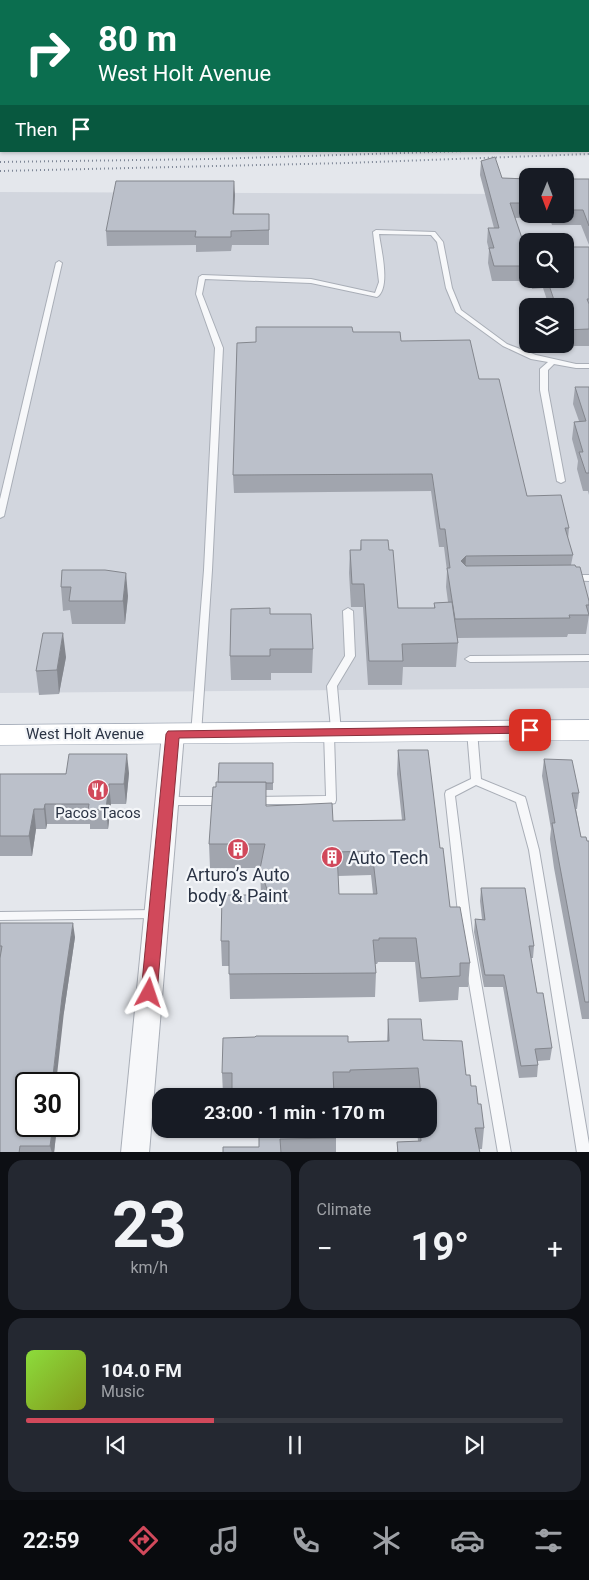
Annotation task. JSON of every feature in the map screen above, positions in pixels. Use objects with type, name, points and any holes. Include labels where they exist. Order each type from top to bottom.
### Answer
[{"type":"main road","name":"West Holt Avenue","points":[[0,735],[589,730]]},
{"type":"street","points":[[135,1152],[166,801],[184,734]]},
{"type":"lane","points":[[184,734],[208,570],[219,348],[199,294],[202,277],[312,281],[377,295],[382,282],[376,232],[432,233],[440,242],[449,288],[458,311],[505,345],[534,357],[576,366],[589,366]]},
{"type":"lane","points":[[0,516],[59,263]]},
{"type":"lane","points":[[553,361],[544,369],[544,390],[561,481]]},
{"type":"lane","points":[[560,578],[589,578]]},
{"type":"lane","points":[[166,801],[331,800],[332,686],[350,656],[348,612]]},
{"type":"lane","points":[[470,659],[589,658]]},
{"type":"lane","points":[[472,731],[476,780]]},
{"type":"lane","points":[[476,780],[450,794],[466,931],[505,1152]]},
{"type":"lane","points":[[476,780],[521,800],[534,850],[584,1152]]},
{"type":"lane","points":[[0,916],[156,914]]},
{"type":"shaded area","points":[[0,192],[519,194],[519,223],[574,223],[574,206],[589,194],[589,688],[0,693]]},
{"type":"building","points":[[495,157],[502,178],[519,179],[519,203],[510,203],[520,233],[519,266],[494,266],[489,248],[494,248],[488,228],[499,228],[481,161]]},
{"type":"building","points":[[574,179],[589,179],[589,226],[583,210],[574,210]]},
{"type":"building","points":[[116,181],[234,181],[233,214],[269,214],[269,230],[231,231],[231,237],[195,237],[196,231],[106,231]]},
{"type":"building","points":[[574,247],[589,247],[589,299],[587,299],[589,304],[589,329],[574,330],[574,298],[553,298],[550,288],[574,288]]},
{"type":"building","points":[[256,327],[352,327],[353,332],[400,332],[401,341],[470,340],[479,379],[499,379],[527,496],[561,495],[569,528],[565,528],[573,555],[466,556],[461,561],[466,566],[575,565],[580,567],[589,601],[589,605],[586,605],[589,615],[569,615],[570,618],[455,619],[447,568],[450,568],[445,529],[440,529],[432,474],[233,475],[237,343],[256,342]]},
{"type":"building","points":[[575,387],[589,387],[589,473],[586,473],[579,452],[583,452],[574,422],[586,421]]},
{"type":"building","points":[[361,540],[388,540],[389,550],[393,550],[398,608],[435,608],[434,603],[452,602],[458,643],[402,644],[403,661],[369,661],[364,584],[352,584],[350,550],[361,550]]},
{"type":"building","points":[[62,570],[105,570],[126,573],[123,601],[69,601],[71,587],[61,587]]},
{"type":"building","points":[[270,608],[270,614],[311,614],[313,649],[270,649],[270,656],[230,656],[231,609]]},
{"type":"building","points":[[43,633],[63,633],[57,670],[36,671]]},
{"type":"building","points":[[398,750],[428,750],[440,848],[443,848],[450,907],[460,907],[470,963],[460,963],[460,976],[421,978],[416,938],[379,938],[379,940],[373,940],[376,973],[229,974],[229,941],[221,941],[222,895],[269,895],[260,869],[265,844],[209,844],[213,787],[216,787],[216,782],[266,782],[266,806],[332,803],[333,821],[405,820]],"holes":[[[372,851],[377,894],[339,894],[337,852]]]},
{"type":"building","points":[[69,754],[127,754],[124,784],[109,784],[106,809],[88,810],[89,804],[45,804],[44,809],[34,809],[29,836],[0,836],[0,774],[66,774]]},
{"type":"building","points":[[544,759],[572,760],[579,793],[572,793],[581,837],[586,837],[587,841],[589,841],[589,1002],[585,1002],[557,851],[552,823],[555,823]]},
{"type":"building","points":[[219,763],[273,763],[273,783],[218,782]]},
{"type":"building","points":[[481,888],[525,888],[534,946],[529,946],[537,993],[543,993],[552,1048],[535,1049],[538,1065],[521,1066],[504,975],[485,975],[475,919],[485,920]]},
{"type":"building","points":[[0,923],[73,923],[53,1072],[15,1072],[15,1137],[51,1137],[50,1146],[20,1146],[19,1152],[0,1152],[0,958],[2,946],[0,946]]},
{"type":"building","points":[[388,1019],[421,1019],[423,1040],[462,1041],[466,1075],[470,1075],[471,1086],[476,1086],[478,1104],[481,1104],[484,1128],[475,1128],[480,1152],[398,1152],[397,1142],[421,1141],[421,1138],[437,1138],[437,1088],[420,1088],[418,1068],[333,1072],[334,1088],[232,1088],[232,1073],[222,1073],[223,1038],[348,1036],[348,1042],[389,1041]]},
{"type":"building","points":[[259,1138],[336,1138],[280,1139],[281,1152],[223,1152],[223,1147],[259,1147]]},
{"type":"railway","points":[[0,162],[209,159],[433,152]]},
{"type":"railway","points":[[0,171],[347,163],[589,154]]},
{"type":"place","name":"Pacos Tacos","points":[[98,790]]},
{"type":"place","name":"Arturo’s Auto body & Paint","points":[[238,849]]},
{"type":"place","name":"Auto Tech","points":[[332,857]]},
{"type":"route","points":[[149,993],[173,734],[530,730]]}]
